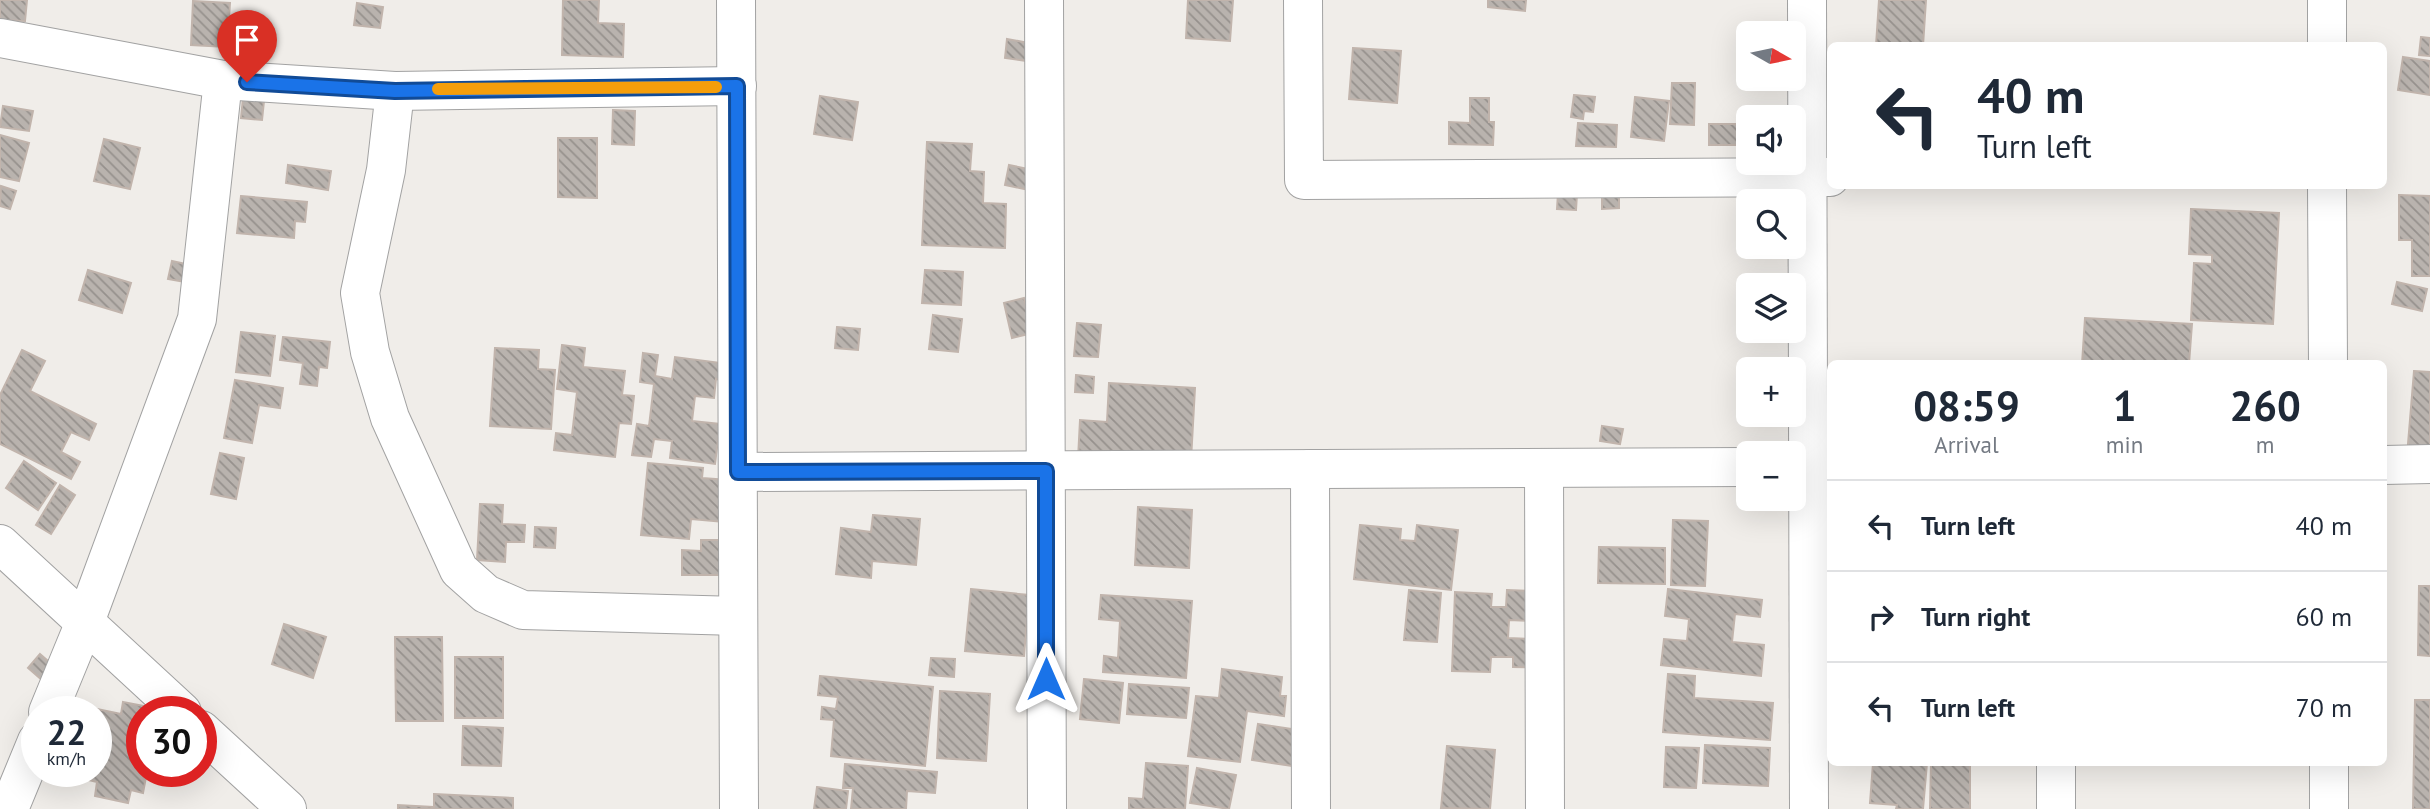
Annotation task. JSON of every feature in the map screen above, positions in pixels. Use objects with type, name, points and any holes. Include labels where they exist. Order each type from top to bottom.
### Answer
[{"type":"street","points":[[736,0],[738,809]]},
{"type":"street","points":[[1044,0],[1046,809]]},
{"type":"street","points":[[1303,0],[1304,180],[1819,177]]},
{"type":"street","points":[[1807,0],[1819,177],[1811,467],[1809,809]]},
{"type":"street","points":[[2327,0],[2327,42]]},
{"type":"street","points":[[0,38],[223,80],[395,91],[737,86]]},
{"type":"street","points":[[55,696],[85,622],[197,320],[223,80]]},
{"type":"street","points":[[395,91],[386,170],[360,292],[370,352],[390,418],[459,570],[486,594],[523,610],[738,616]]},
{"type":"street","points":[[2327,189],[2328,360]]},
{"type":"street","points":[[2387,465],[2430,464]]},
{"type":"street","points":[[738,472],[1736,467]]},
{"type":"street","points":[[1544,468],[1545,809]]},
{"type":"street","points":[[1310,469],[1311,809]]},
{"type":"street","points":[[0,544],[165,696]]},
{"type":"street","points":[[217,745],[287,809]]},
{"type":"street","points":[[2056,766],[2056,809]]},
{"type":"street","points":[[2329,766],[2329,809]]},
{"type":"street","points":[[9,809],[21,780]]},
{"type":"building","points":[[0,0],[27,0],[25,21],[0,20]]},
{"type":"building","points":[[563,0],[599,0],[598,23],[624,24],[623,57],[562,55]]},
{"type":"building","points":[[1188,0],[1233,0],[1230,41],[1186,38]]},
{"type":"building","points":[[1488,0],[1526,0],[1525,11],[1488,7]]},
{"type":"building","points":[[1879,0],[1926,0],[1923,42],[1876,42]]},
{"type":"building","points":[[193,1],[230,3],[227,47],[191,45]]},
{"type":"building","points":[[357,3],[383,7],[380,28],[354,25]]},
{"type":"building","points":[[2421,37],[2430,38],[2430,56],[2419,55]]},
{"type":"building","points":[[1007,39],[1029,43],[1027,61],[1005,58]]},
{"type":"building","points":[[1353,48],[1401,51],[1397,103],[1349,99]]},
{"type":"building","points":[[2403,57],[2430,61],[2430,95],[2398,90]]},
{"type":"building","points":[[1672,83],[1695,83],[1694,125],[1670,124]]},
{"type":"building","points":[[1574,95],[1595,97],[1593,112],[1584,111],[1583,119],[1571,117]]},
{"type":"building","points":[[820,96],[858,102],[852,140],[814,134]]},
{"type":"building","points":[[1635,97],[1669,101],[1664,141],[1631,137]]},
{"type":"building","points":[[243,98],[264,101],[262,120],[241,118]]},
{"type":"building","points":[[1470,98],[1489,98],[1489,122],[1494,122],[1493,145],[1449,144],[1449,122],[1470,123]]},
{"type":"building","points":[[3,106],[33,111],[29,131],[0,127]]},
{"type":"building","points":[[613,110],[635,111],[634,145],[612,144]]},
{"type":"building","points":[[1578,123],[1617,125],[1616,147],[1576,146]]},
{"type":"building","points":[[1709,124],[1736,124],[1736,145],[1709,145]]},
{"type":"building","points":[[0,135],[29,143],[19,181],[0,177]]},
{"type":"building","points":[[558,138],[597,138],[597,198],[558,197]]},
{"type":"building","points":[[104,139],[140,148],[130,189],[94,181]]},
{"type":"building","points":[[927,142],[972,144],[970,171],[984,172],[983,203],[1006,204],[1005,248],[922,245]]},
{"type":"building","points":[[288,165],[331,171],[328,190],[286,183]]},
{"type":"building","points":[[1009,165],[1033,170],[1029,190],[1005,185]]},
{"type":"building","points":[[1,186],[16,191],[10,209],[0,206]]},
{"type":"building","points":[[1602,191],[1619,191],[1619,208],[1602,209]]},
{"type":"building","points":[[1558,193],[1577,194],[1576,210],[1557,209]]},
{"type":"building","points":[[2399,195],[2430,196],[2430,276],[2412,276],[2412,240],[2399,240]]},
{"type":"building","points":[[241,196],[307,202],[305,222],[295,221],[294,238],[237,233]]},
{"type":"building","points":[[2191,209],[2279,213],[2273,324],[2191,320],[2194,263],[2212,264],[2212,255],[2189,254]]},
{"type":"building","points":[[172,261],[195,266],[191,283],[168,279]]},
{"type":"building","points":[[88,270],[131,283],[122,313],[79,300]]},
{"type":"building","points":[[925,270],[963,272],[961,305],[922,303]]},
{"type":"building","points":[[2397,282],[2427,289],[2422,311],[2392,304]]},
{"type":"building","points":[[1024,298],[1033,333],[1012,338],[1004,303]]},
{"type":"building","points":[[933,315],[962,319],[958,352],[929,349]]},
{"type":"building","points":[[2085,318],[2192,324],[2189,360],[2082,360]]},
{"type":"building","points":[[1077,323],[1101,325],[1098,357],[1074,356]]},
{"type":"building","points":[[837,327],[860,329],[858,350],[835,348]]},
{"type":"building","points":[[241,332],[275,336],[270,376],[236,372]]},
{"type":"building","points":[[283,337],[330,342],[327,368],[319,367],[317,386],[300,384],[303,363],[280,360]]},
{"type":"building","points":[[562,345],[585,348],[583,367],[625,371],[622,395],[634,396],[631,424],[619,423],[615,457],[554,450],[556,433],[572,435],[577,392],[557,389]]},
{"type":"building","points":[[495,348],[539,350],[538,369],[555,370],[551,429],[490,426]]},
{"type":"building","points":[[22,350],[45,361],[30,391],[96,424],[89,440],[71,432],[61,452],[80,462],[71,479],[0,444],[0,395]]},
{"type":"building","points":[[643,353],[658,355],[655,376],[672,379],[675,357],[729,364],[726,381],[716,379],[714,398],[695,396],[692,421],[720,424],[715,464],[670,458],[672,441],[654,439],[651,457],[632,455],[637,424],[649,426],[654,384],[640,382]]},
{"type":"building","points":[[2414,371],[2430,372],[2430,458],[2407,456]]},
{"type":"building","points":[[1076,375],[1094,377],[1093,393],[1075,392]]},
{"type":"building","points":[[235,380],[283,388],[280,408],[259,405],[252,443],[224,438]]},
{"type":"building","points":[[1109,383],[1195,388],[1191,460],[1078,459],[1080,420],[1107,422]]},
{"type":"building","points":[[1602,426],[1623,429],[1620,444],[1600,441]]},
{"type":"building","points":[[220,453],[244,458],[236,499],[211,494]]},
{"type":"building","points":[[24,461],[56,483],[38,510],[6,488]]},
{"type":"building","points":[[648,463],[703,468],[702,478],[728,480],[724,522],[691,519],[689,539],[641,535]]},
{"type":"building","points":[[60,485],[75,495],[51,534],[36,525]]},
{"type":"building","points":[[480,504],[503,505],[502,524],[525,525],[524,542],[506,542],[505,562],[477,560]]},
{"type":"building","points":[[1138,507],[1192,510],[1189,568],[1135,565]]},
{"type":"building","points":[[873,515],[920,519],[916,565],[872,561],[871,578],[836,574],[841,528],[871,532]]},
{"type":"building","points":[[1673,520],[1708,521],[1705,586],[1671,585]]},
{"type":"building","points":[[1360,525],[1401,529],[1400,540],[1415,541],[1417,525],[1458,530],[1451,590],[1354,579]]},
{"type":"building","points":[[535,527],[556,528],[555,548],[534,547]]},
{"type":"building","points":[[701,540],[725,540],[725,575],[682,575],[682,550],[701,551]]},
{"type":"building","points":[[1599,547],[1665,548],[1665,584],[1598,583]]},
{"type":"building","points":[[2419,586],[2430,586],[2430,656],[2418,655]]},
{"type":"building","points":[[971,589],[1029,595],[1024,656],[965,651]]},
{"type":"building","points":[[1668,589],[1762,600],[1760,617],[1735,614],[1732,642],[1764,645],[1761,676],[1661,665],[1664,639],[1687,641],[1689,619],[1665,616]]},
{"type":"building","points":[[1409,590],[1441,593],[1437,642],[1404,640]]},
{"type":"building","points":[[1507,590],[1557,592],[1556,622],[1509,620],[1508,638],[1559,640],[1558,668],[1513,667],[1513,657],[1491,657],[1490,672],[1452,671],[1455,592],[1492,594],[1491,607],[1506,607]]},
{"type":"building","points":[[1101,595],[1192,601],[1186,678],[1103,672],[1104,656],[1118,658],[1120,621],[1099,619]]},
{"type":"building","points":[[284,624],[326,637],[313,678],[272,664]]},
{"type":"building","points":[[395,637],[442,637],[443,721],[396,721]]},
{"type":"building","points":[[40,654],[54,666],[42,680],[28,668]]},
{"type":"building","points":[[455,657],[503,657],[503,718],[455,718]]},
{"type":"building","points":[[931,658],[955,659],[954,677],[929,675]]},
{"type":"building","points":[[1222,669],[1282,677],[1280,696],[1286,696],[1284,716],[1247,711],[1240,762],[1188,756],[1196,696],[1219,698]]},
{"type":"building","points":[[1668,674],[1695,676],[1694,698],[1773,703],[1770,740],[1663,732]]},
{"type":"building","points":[[820,676],[933,687],[925,766],[831,756],[834,720],[821,719],[822,707],[836,709],[838,697],[818,695]]},
{"type":"building","points":[[1084,679],[1123,683],[1119,723],[1080,719]]},
{"type":"building","points":[[1129,684],[1189,688],[1186,718],[1127,714]]},
{"type":"building","points":[[940,691],[990,694],[986,761],[937,758]]},
{"type":"building","points":[[2415,700],[2430,700],[2430,809],[2413,809]]},
{"type":"building","points":[[123,702],[126,703],[126,787],[144,787],[143,793],[131,790],[128,803],[95,796],[96,787],[112,787],[112,712],[121,714]]},
{"type":"building","points":[[1258,724],[1299,730],[1293,766],[1252,760]]},
{"type":"building","points":[[463,726],[503,728],[501,766],[462,765]]},
{"type":"building","points":[[1705,745],[1770,748],[1768,786],[1703,783]]},
{"type":"building","points":[[1447,746],[1495,750],[1490,809],[1441,808]]},
{"type":"building","points":[[1666,747],[1699,748],[1696,788],[1664,787]]},
{"type":"building","points":[[1146,763],[1188,766],[1185,809],[1129,809],[1129,798],[1143,799]]},
{"type":"building","points":[[845,764],[937,772],[935,793],[907,791],[906,809],[851,809],[853,788],[843,788]]},
{"type":"building","points":[[1873,766],[1927,766],[1923,809],[1896,809],[1897,805],[1870,803]]},
{"type":"building","points":[[1931,766],[1970,766],[1970,809],[1930,809]]},
{"type":"building","points":[[1197,768],[1236,775],[1229,809],[1190,803]]},
{"type":"building","points":[[817,787],[848,791],[846,809],[814,809]]},
{"type":"building","points":[[434,794],[513,798],[513,809],[398,809],[398,805],[434,807]]},
{"type":"slow traffic","points":[[438,89],[716,87]]},
{"type":"route","points":[[247,82],[395,91],[737,86],[738,472],[1046,471],[1046,679]]}]
